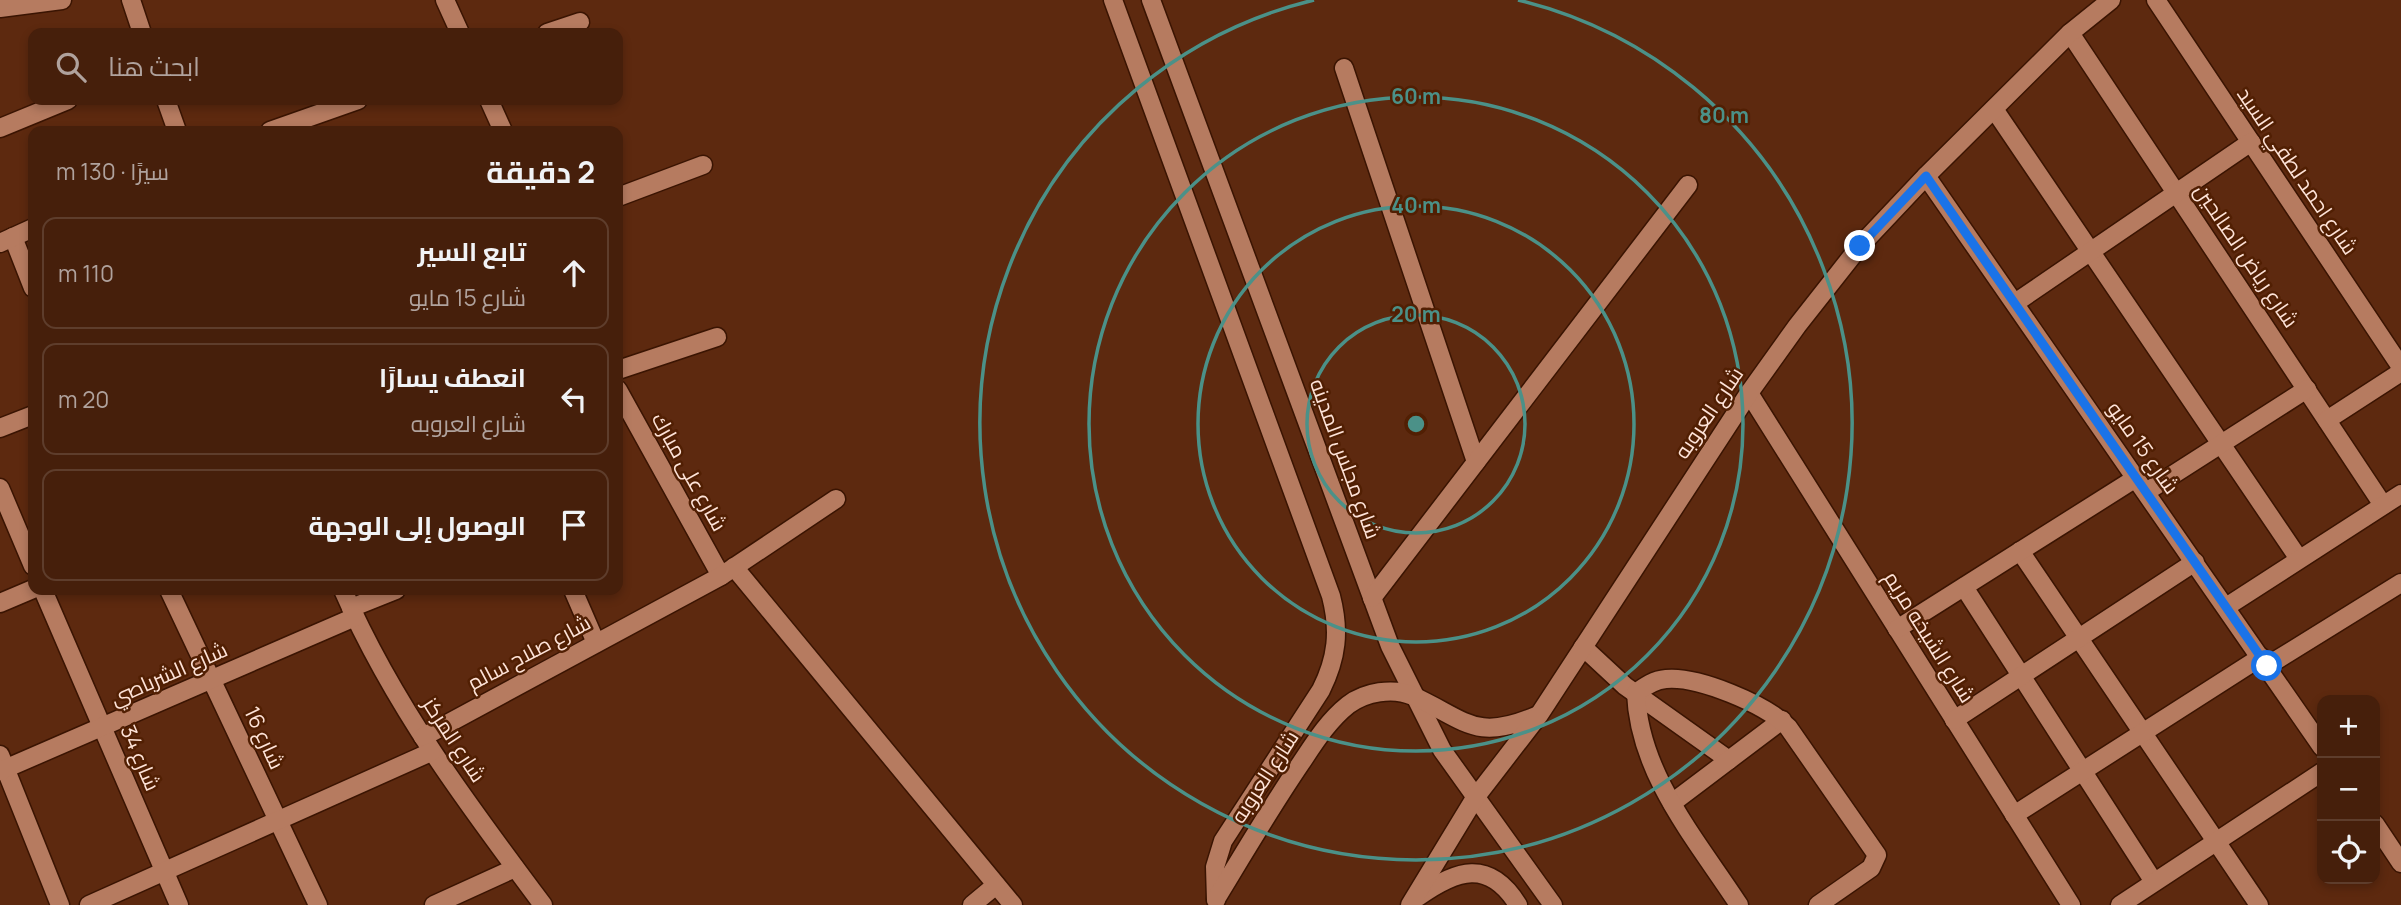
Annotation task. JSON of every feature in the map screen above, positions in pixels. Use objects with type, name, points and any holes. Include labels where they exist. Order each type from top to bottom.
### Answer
[{"type":"street","points":[[0,8],[62,0]]},
{"type":"street","points":[[131,0],[140,28]]},
{"type":"street","points":[[445,0],[458,28]]},
{"type":"street","points":[[1113,0],[1331,596],[1337,620],[1337,644],[1332,668],[1321,691],[1223,841],[1215,867],[1214,902]]},
{"type":"street","name":"شارع مجلس المدينه","points":[[1151,0],[1372,598],[1415,697],[1442,750],[1553,905]]},
{"type":"street","name":"شارع العروبه","points":[[1411,903],[1475,798],[1539,715],[1749,393],[1797,326],[1860,246],[1926,176],[2070,33],[2111,0]]},
{"type":"street","name":"شارع احمد لطفي السيد","points":[[2156,0],[2401,370]]},
{"type":"street","points":[[562,28],[580,22]]},
{"type":"street","name":"شارع رياض الصالحين","points":[[2070,33],[2384,505]]},
{"type":"street","points":[[1344,68],[1476,462]]},
{"type":"street","points":[[0,128],[56,105]]},
{"type":"street","points":[[168,105],[175,126]]},
{"type":"street","points":[[284,126],[344,105]]},
{"type":"street","points":[[491,105],[501,126]]},
{"type":"street","points":[[1994,109],[2299,559]]},
{"type":"street","points":[[2015,303],[2250,142]]},
{"type":"street","points":[[623,195],[702,165]]},
{"type":"street","name":"شارع 15 مايو","points":[[1926,176],[2317,740]]},
{"type":"street","points":[[1372,598],[1688,185]]},
{"type":"street","points":[[28,230],[6,240],[28,279]]},
{"type":"street","points":[[623,368],[717,337]]},
{"type":"street","points":[[2327,420],[2401,370]]},
{"type":"street","points":[[1897,629],[2020,551],[2220,444],[2306,389]]},
{"type":"street","name":"شارع الشيخه مريم","points":[[1749,393],[2071,905]]},
{"type":"street","name":"شارع على مبارك","points":[[623,398],[728,571],[1013,905]]},
{"type":"street","points":[[0,428],[28,417]]},
{"type":"street","points":[[0,488],[28,554]]},
{"type":"street","points":[[2226,607],[2401,494]]},
{"type":"street","name":"شارع صلاح سالم","points":[[89,905],[278,820],[427,744],[596,643],[728,571],[836,499]]},
{"type":"street","points":[[2020,551],[2259,905]]},
{"type":"street","points":[[1954,720],[2195,562]]},
{"type":"street","points":[[2014,815],[2142,732],[2401,583]]},
{"type":"street","points":[[1964,587],[2154,883]]},
{"type":"street","points":[[0,603],[28,591]]},
{"type":"street","name":"شارع 34","points":[[45,595],[178,905]]},
{"type":"street","name":"شارع 16","points":[[171,595],[318,905]]},
{"type":"street","name":"شارع المركز","points":[[345,595],[385,675],[427,744],[542,905]]},
{"type":"street","name":"شارع الشرباصي","points":[[2,765],[102,727],[212,679],[386,595]]},
{"type":"street","points":[[575,595],[596,643]]},
{"type":"street","points":[[1583,647],[1636,693],[1729,760]]},
{"type":"street","points":[[1636,693],[1657,681],[1684,680],[1705,684],[1782,720],[1877,855],[1871,868],[1818,905]]},
{"type":"street","name":"شارع العروبه","points":[[1214,902],[1273,803],[1331,720],[1350,703],[1374,693],[1400,691],[1415,697]]},
{"type":"street","points":[[1636,693],[1637,711],[1650,764],[1672,803],[1739,905]]},
{"type":"street","points":[[1415,697],[1449,717],[1479,729],[1510,727],[1539,715]]},
{"type":"street","points":[[1672,803],[1782,720]]},
{"type":"street","points":[[2,765],[60,905]]},
{"type":"street","points":[[2120,905],[2317,775]]},
{"type":"street","points":[[2380,832],[2401,863]]},
{"type":"street","points":[[434,905],[463,899],[515,868]]},
{"type":"street","points":[[1411,903],[1441,881],[1459,874],[1480,873],[1499,880],[1518,905]]},
{"type":"street","points":[[972,905],[996,885]]},
{"type":"route","points":[[1860,246],[1926,176],[2267,666]]}]
